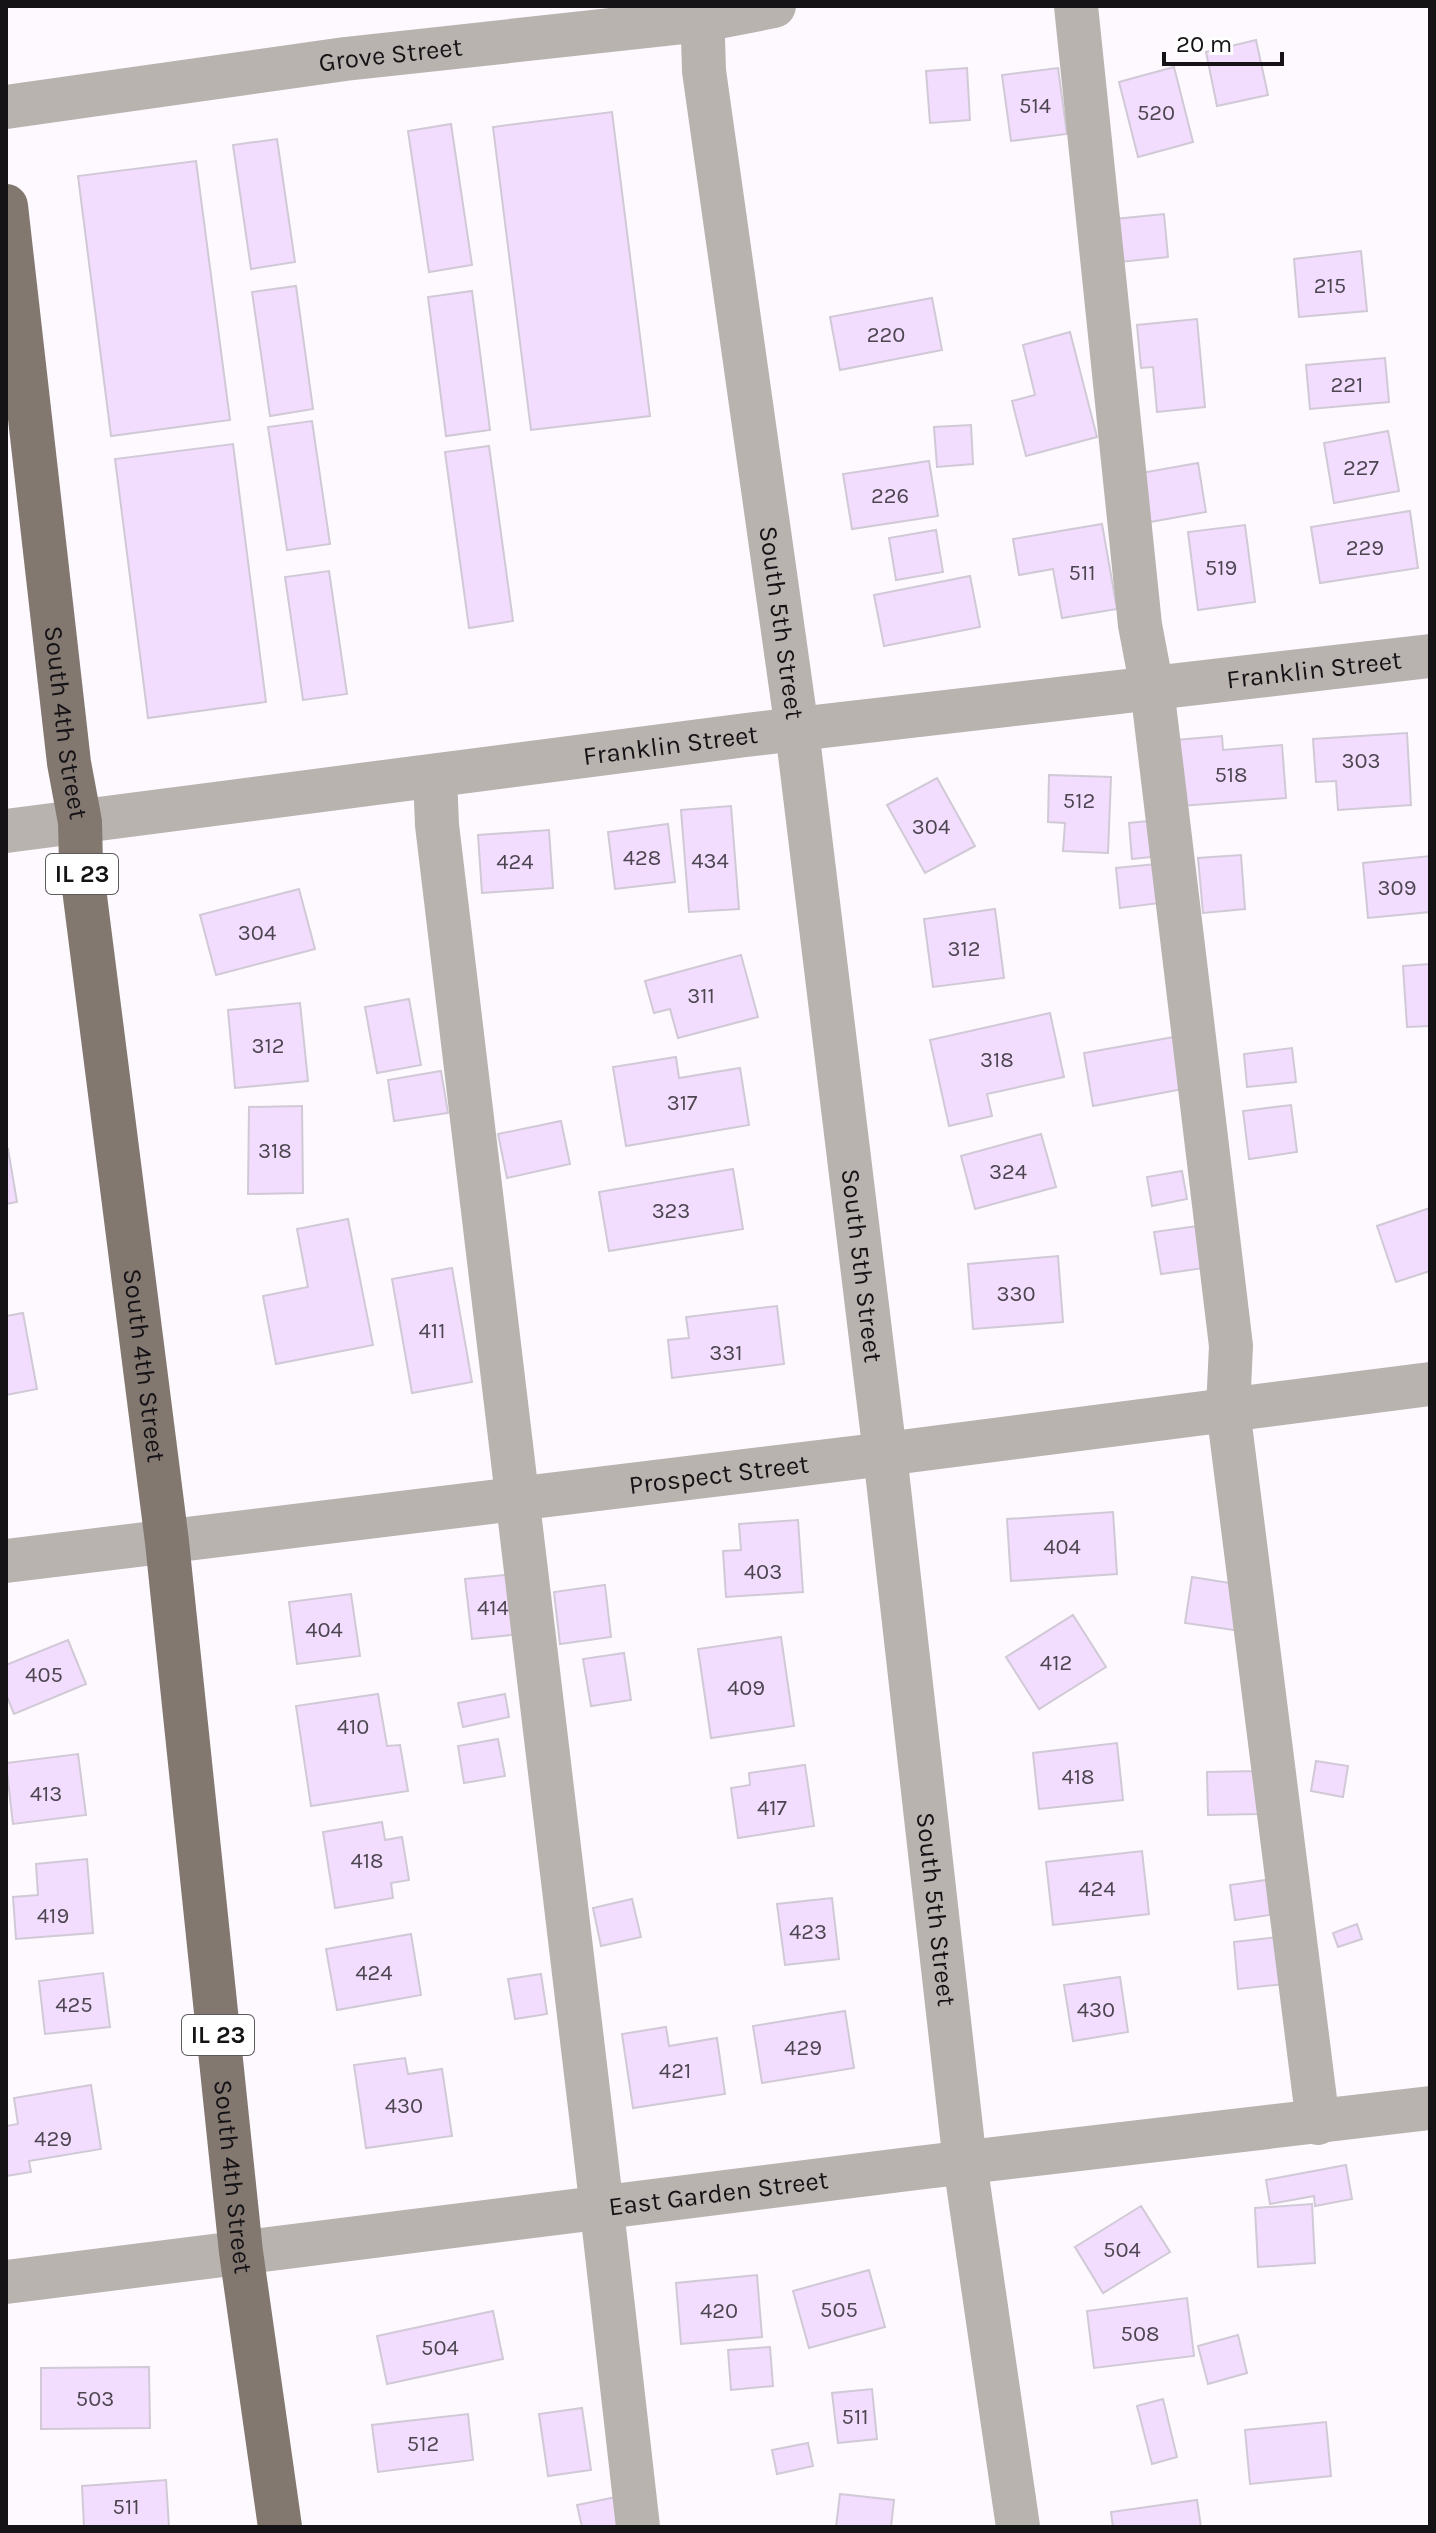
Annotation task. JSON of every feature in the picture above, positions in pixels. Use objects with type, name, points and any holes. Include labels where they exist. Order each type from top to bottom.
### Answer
[{"type":"main road","name":"South 4th Street","points":[[6,206],[69,763],[80,822],[81,865],[167,1542],[241,2252],[280,2527]]},
{"type":"street","name":"Grove Street","points":[[6,107],[345,59],[774,6]]},
{"type":"street","points":[[1076,6],[1140,625],[1152,688],[1231,1346],[1228,1409],[1318,2123]]},
{"type":"street","name":"South 5th Street","points":[[703,13],[704,71],[797,730],[885,1454],[965,2163],[1018,2527]]},
{"type":"street","name":"Franklin Street","points":[[6,831],[797,730],[1430,656]]},
{"type":"street","points":[[435,776],[437,825],[638,2527]]},
{"type":"street","name":"Prospect Street","points":[[6,1561],[1430,1384]]},
{"type":"street","name":"East Garden Street","points":[[6,2282],[1430,2108]]},
{"type":"building","points":[[1256,40],[1268,95],[1217,106],[1206,52]]},
{"type":"building","points":[[1174,67],[1193,142],[1138,157],[1119,82]]},
{"type":"building","points":[[967,68],[970,120],[930,123],[926,71]]},
{"type":"building","points":[[1058,68],[1067,134],[1011,141],[1002,75]]},
{"type":"building","points":[[612,112],[650,416],[531,430],[493,127]]},
{"type":"building","points":[[451,124],[472,265],[429,272],[408,131]]},
{"type":"building","points":[[277,139],[295,262],[251,269],[233,145]]},
{"type":"building","points":[[196,161],[230,420],[111,436],[78,176]]},
{"type":"building","points":[[1164,214],[1168,257],[1120,262],[1115,219]]},
{"type":"building","points":[[1361,251],[1367,311],[1299,317],[1294,259]]},
{"type":"building","points":[[296,286],[313,409],[270,416],[252,292]]},
{"type":"building","points":[[472,291],[490,430],[446,436],[428,297]]},
{"type":"building","points":[[932,298],[942,350],[840,370],[830,317]]},
{"type":"building","points":[[1197,319],[1205,407],[1157,412],[1153,367],[1141,368],[1137,325]]},
{"type":"building","points":[[1070,332],[1097,437],[1026,456],[1012,401],[1035,395],[1023,345]]},
{"type":"building","points":[[1385,358],[1389,402],[1310,409],[1306,365]]},
{"type":"building","points":[[312,421],[330,544],[287,550],[268,427]]},
{"type":"building","points":[[971,425],[973,464],[937,467],[934,427]]},
{"type":"building","points":[[1388,431],[1399,491],[1334,503],[1324,443]]},
{"type":"building","points":[[233,444],[266,702],[148,718],[115,459]]},
{"type":"building","points":[[489,446],[513,621],[469,628],[445,452]]},
{"type":"building","points":[[929,461],[938,516],[852,529],[843,474]]},
{"type":"building","points":[[1198,463],[1206,512],[1150,522],[1141,473]]},
{"type":"building","points":[[1410,511],[1418,568],[1320,583],[1311,527]]},
{"type":"building","points":[[1102,524],[1117,609],[1062,618],[1053,569],[1019,575],[1013,539]]},
{"type":"building","points":[[1245,525],[1255,602],[1198,610],[1188,532]]},
{"type":"building","points":[[936,530],[943,572],[896,580],[889,538]]},
{"type":"building","points":[[329,571],[347,694],[303,700],[285,577]]},
{"type":"building","points":[[970,576],[980,627],[884,646],[874,595]]},
{"type":"building","points":[[1407,733],[1411,805],[1338,810],[1336,781],[1316,782],[1313,739]]},
{"type":"building","points":[[1222,736],[1223,750],[1282,745],[1286,798],[1181,806],[1176,740]]},
{"type":"building","points":[[1049,775],[1111,777],[1108,853],[1063,851],[1065,823],[1048,822]]},
{"type":"building","points":[[937,778],[975,846],[925,873],[887,805]]},
{"type":"building","points":[[731,806],[739,909],[689,912],[681,810]]},
{"type":"building","points":[[1148,821],[1151,857],[1132,859],[1129,823]]},
{"type":"building","points":[[668,824],[675,882],[615,889],[608,832]]},
{"type":"building","points":[[549,830],[553,888],[482,893],[478,835]]},
{"type":"building","points":[[1241,855],[1245,909],[1203,913],[1198,858]]},
{"type":"building","points":[[1430,856],[1430,912],[1368,918],[1363,863]]},
{"type":"building","points":[[1156,864],[1160,903],[1120,908],[1116,868]]},
{"type":"building","points":[[299,889],[315,949],[216,975],[200,915]]},
{"type":"building","points":[[995,909],[1004,978],[933,987],[924,919]]},
{"type":"building","points":[[741,955],[758,1017],[678,1038],[670,1009],[654,1013],[645,981]]},
{"type":"building","points":[[1430,964],[1430,1026],[1407,1027],[1403,966]]},
{"type":"building","points":[[409,999],[421,1065],[377,1073],[365,1007]]},
{"type":"building","points":[[300,1003],[308,1081],[235,1088],[228,1010]]},
{"type":"building","points":[[1050,1013],[1064,1077],[987,1094],[992,1116],[949,1126],[930,1040]]},
{"type":"building","points":[[1174,1037],[1183,1089],[1093,1106],[1084,1053]]},
{"type":"building","points":[[1292,1048],[1296,1082],[1247,1087],[1244,1054]]},
{"type":"building","points":[[676,1057],[679,1078],[740,1068],[749,1125],[626,1146],[613,1067]]},
{"type":"building","points":[[441,1071],[448,1113],[394,1121],[388,1080]]},
{"type":"building","points":[[1291,1105],[1297,1152],[1249,1159],[1243,1111]]},
{"type":"building","points":[[302,1106],[303,1193],[248,1194],[249,1107]]},
{"type":"building","points":[[561,1121],[570,1164],[507,1178],[498,1134]]},
{"type":"building","points":[[1041,1134],[1056,1187],[975,1209],[961,1156]]},
{"type":"building","points":[[6,1150],[17,1202],[6,1204]]},
{"type":"building","points":[[733,1169],[743,1229],[609,1251],[599,1192]]},
{"type":"building","points":[[1182,1171],[1187,1199],[1152,1206],[1147,1177]]},
{"type":"building","points":[[1430,1208],[1430,1271],[1396,1282],[1377,1226]]},
{"type":"building","points":[[348,1219],[373,1345],[276,1364],[263,1296],[308,1287],[297,1229]]},
{"type":"building","points":[[1198,1226],[1204,1268],[1161,1274],[1154,1232]]},
{"type":"building","points":[[1058,1256],[1063,1322],[973,1329],[968,1264]]},
{"type":"building","points":[[452,1268],[472,1382],[412,1393],[392,1279]]},
{"type":"building","points":[[777,1306],[784,1364],[672,1378],[668,1340],[689,1338],[686,1317]]},
{"type":"building","points":[[23,1313],[37,1389],[6,1395],[6,1316]]},
{"type":"building","points":[[1113,1512],[1117,1574],[1011,1581],[1007,1519]]},
{"type":"building","points":[[798,1520],[803,1592],[726,1597],[723,1551],[741,1550],[739,1524]]},
{"type":"building","points":[[514,1574],[521,1634],[472,1639],[465,1579]]},
{"type":"building","points":[[1192,1577],[1255,1587],[1248,1632],[1185,1623]]},
{"type":"building","points":[[605,1585],[611,1637],[560,1644],[554,1592]]},
{"type":"building","points":[[351,1594],[360,1656],[297,1664],[289,1602]]},
{"type":"building","points":[[1073,1615],[1106,1667],[1039,1709],[1006,1657]]},
{"type":"building","points":[[781,1637],[794,1726],[711,1738],[698,1649]]},
{"type":"building","points":[[68,1640],[86,1684],[14,1714],[6,1694],[6,1665]]},
{"type":"building","points":[[624,1653],[631,1700],[591,1706],[583,1659]]},
{"type":"building","points":[[378,1694],[387,1746],[400,1745],[408,1791],[311,1806],[296,1706]]},
{"type":"building","points":[[505,1694],[509,1717],[463,1727],[458,1703]]},
{"type":"building","points":[[498,1739],[505,1776],[464,1783],[458,1746]]},
{"type":"building","points":[[1117,1743],[1123,1800],[1039,1809],[1033,1753]]},
{"type":"building","points":[[78,1754],[86,1815],[13,1824],[6,1763]]},
{"type":"building","points":[[1316,1761],[1348,1766],[1343,1797],[1311,1791]]},
{"type":"building","points":[[805,1765],[814,1826],[738,1838],[731,1788],[750,1785],[749,1773]]},
{"type":"building","points":[[1259,1771],[1259,1814],[1208,1815],[1207,1772]]},
{"type":"building","points":[[382,1822],[385,1840],[402,1837],[409,1880],[391,1883],[393,1898],[335,1908],[323,1832]]},
{"type":"building","points":[[1142,1851],[1149,1914],[1053,1925],[1046,1862]]},
{"type":"building","points":[[87,1859],[93,1933],[16,1939],[13,1897],[38,1895],[36,1864]]},
{"type":"building","points":[[1266,1880],[1270,1915],[1235,1920],[1230,1885]]},
{"type":"building","points":[[832,1898],[839,1959],[785,1965],[777,1904]]},
{"type":"building","points":[[632,1899],[641,1937],[601,1946],[593,1908]]},
{"type":"building","points":[[1357,1924],[1362,1939],[1338,1947],[1333,1933]]},
{"type":"building","points":[[411,1934],[421,1995],[337,2010],[326,1949]]},
{"type":"building","points":[[1279,1937],[1284,1984],[1238,1989],[1234,1942]]},
{"type":"building","points":[[103,1973],[110,2027],[45,2034],[39,1981]]},
{"type":"building","points":[[541,1974],[547,2014],[515,2019],[508,1979]]},
{"type":"building","points":[[1120,1977],[1128,2032],[1073,2041],[1064,1985]]},
{"type":"building","points":[[845,2011],[854,2068],[762,2083],[753,2026]]},
{"type":"building","points":[[666,2027],[669,2046],[717,2038],[725,2094],[633,2108],[622,2034]]},
{"type":"building","points":[[405,2058],[408,2074],[442,2069],[452,2136],[366,2148],[354,2065]]},
{"type":"building","points":[[91,2085],[101,2149],[29,2161],[31,2172],[6,2176],[6,2126],[18,2124],[14,2098]]},
{"type":"building","points":[[1346,2165],[1352,2199],[1315,2206],[1314,2196],[1270,2204],[1266,2180]]},
{"type":"building","points":[[1312,2204],[1315,2263],[1258,2267],[1255,2208]]},
{"type":"building","points":[[1141,2206],[1170,2252],[1103,2293],[1075,2247]]},
{"type":"building","points":[[869,2270],[885,2327],[809,2348],[793,2291]]},
{"type":"building","points":[[757,2275],[762,2337],[681,2344],[676,2283]]},
{"type":"building","points":[[1187,2298],[1194,2356],[1094,2368],[1087,2311]]},
{"type":"building","points":[[493,2311],[503,2359],[387,2384],[377,2336]]},
{"type":"building","points":[[1238,2335],[1247,2373],[1208,2384],[1198,2346]]},
{"type":"building","points":[[770,2347],[773,2386],[731,2390],[728,2350]]},
{"type":"building","points":[[149,2367],[150,2428],[41,2429],[41,2368]]},
{"type":"building","points":[[872,2389],[877,2439],[838,2443],[832,2393]]},
{"type":"building","points":[[1163,2399],[1177,2457],[1152,2464],[1137,2406]]},
{"type":"building","points":[[582,2408],[591,2470],[548,2476],[539,2414]]},
{"type":"building","points":[[468,2414],[473,2460],[378,2472],[372,2425]]},
{"type":"building","points":[[1326,2422],[1331,2476],[1250,2484],[1245,2430]]},
{"type":"building","points":[[808,2443],[813,2466],[777,2474],[772,2450]]},
{"type":"building","points":[[166,2480],[169,2527],[84,2527],[82,2486]]},
{"type":"building","points":[[840,2494],[894,2500],[891,2527],[836,2527]]},
{"type":"building","points":[[621,2496],[627,2527],[582,2527],[577,2505]]},
{"type":"building","points":[[1197,2500],[1201,2527],[1113,2527],[1111,2512]]}]
